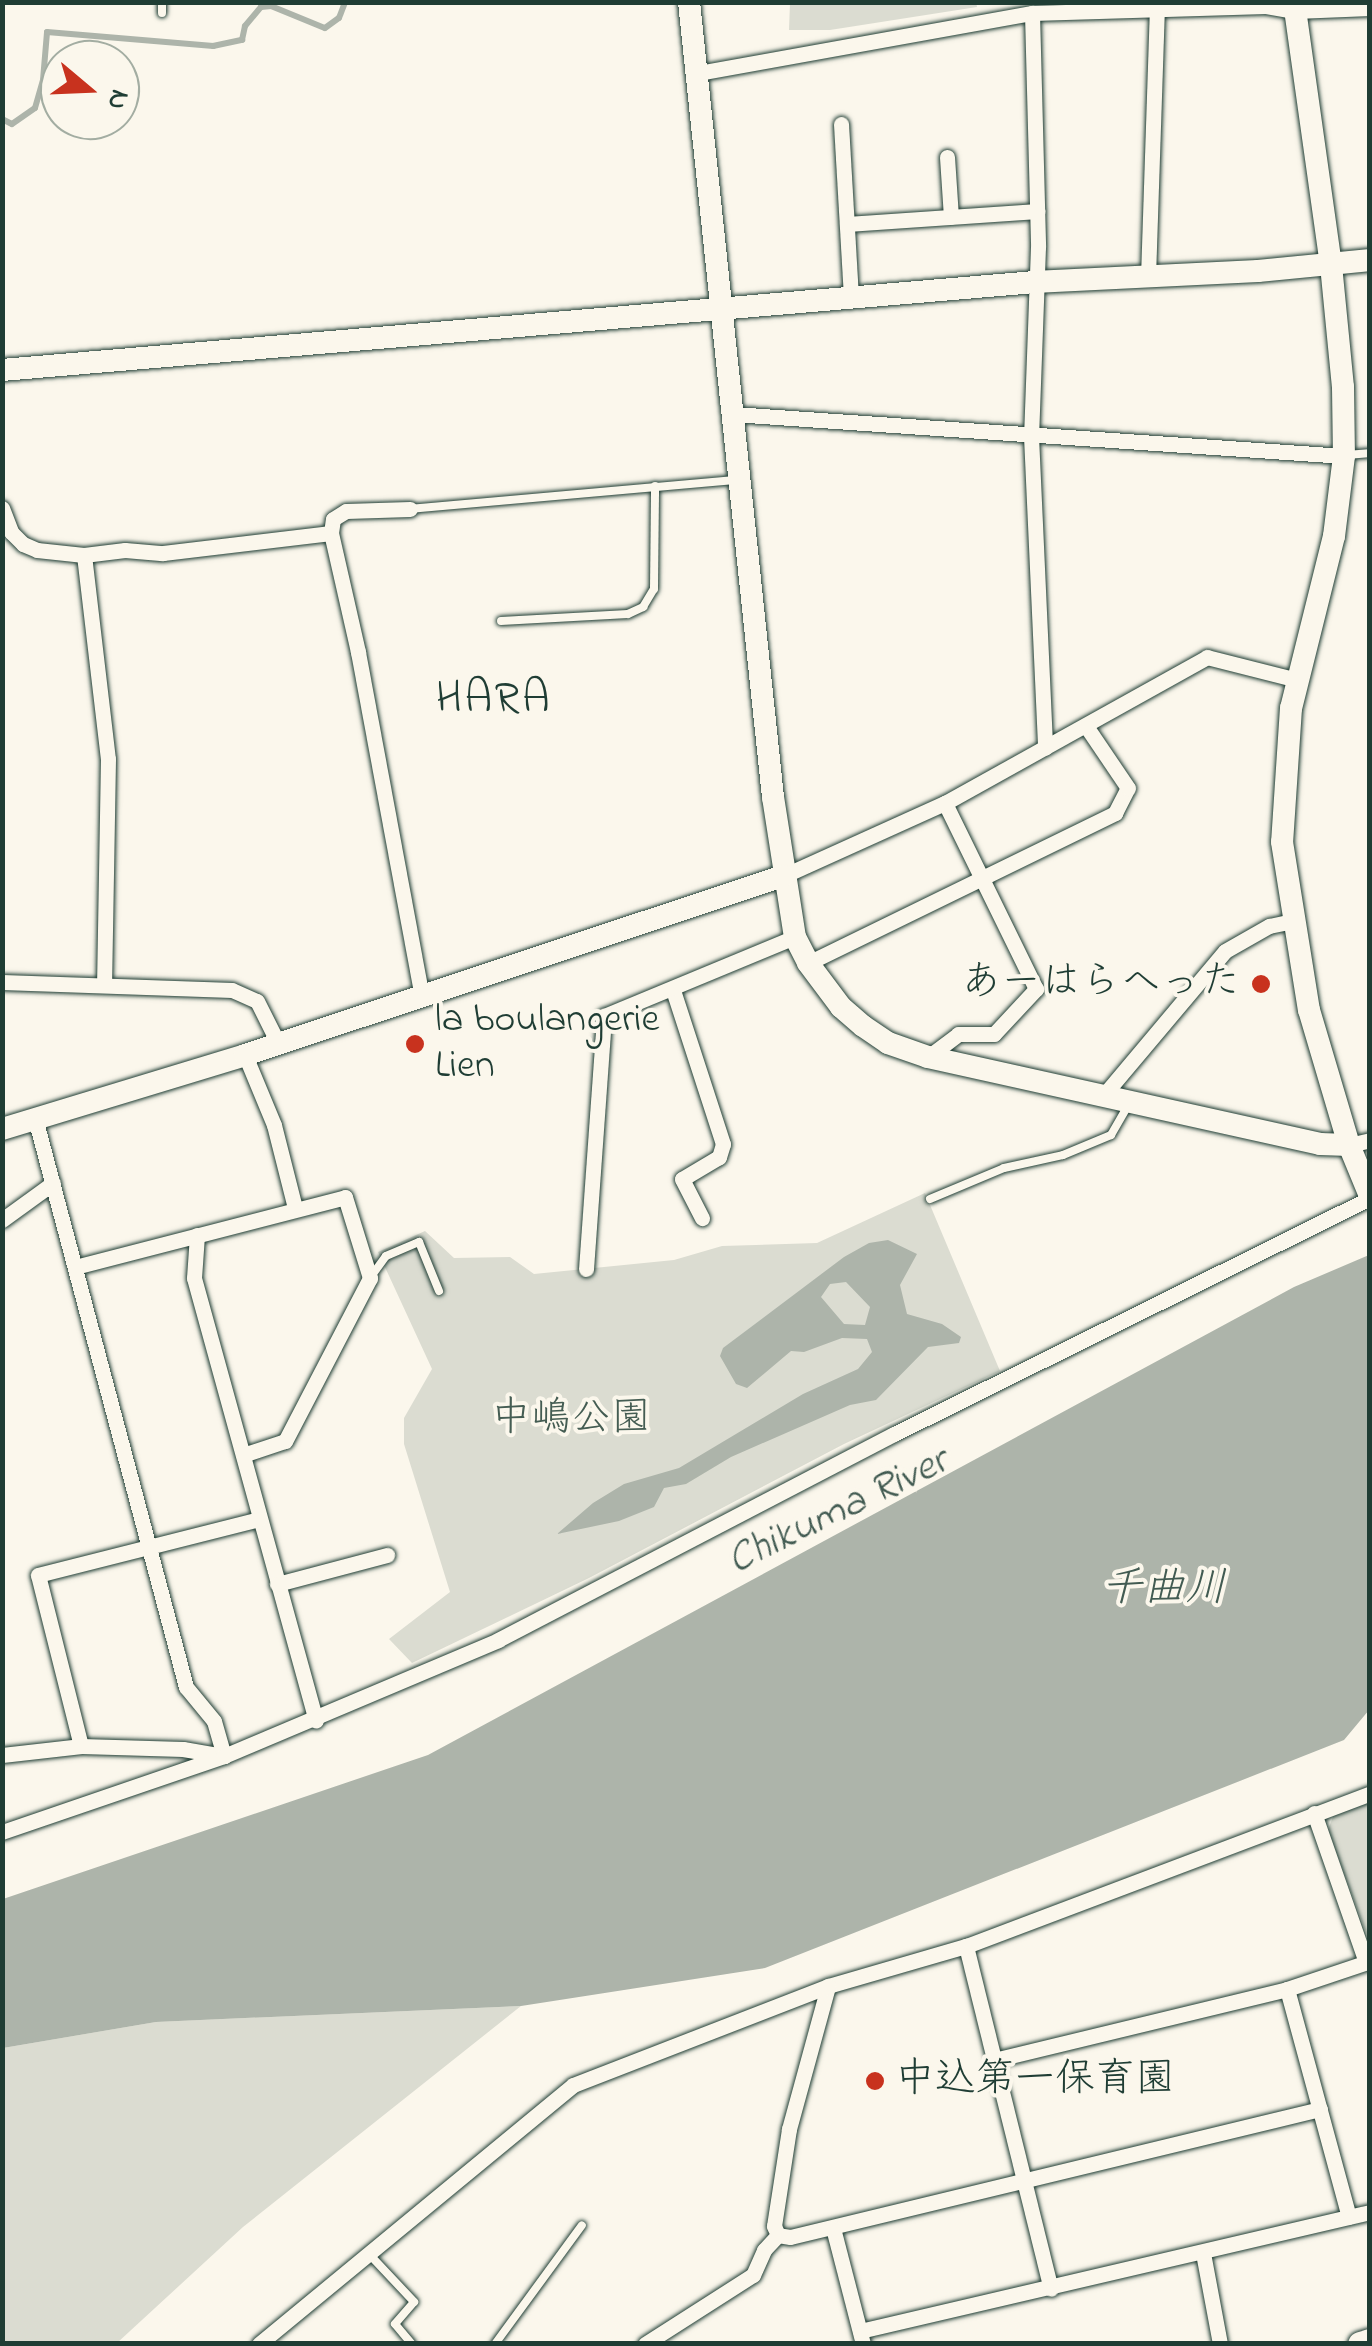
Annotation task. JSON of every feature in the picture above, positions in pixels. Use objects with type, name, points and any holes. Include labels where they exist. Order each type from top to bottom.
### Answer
[{"type":"main road","points":[[1360,2344],[1370,2341]]},
{"type":"street","points":[[689,2],[783,876],[795,936],[808,963],[841,1007],[864,1026],[888,1042],[928,1058],[1320,1144],[1359,1142]]},
{"type":"street","points":[[2,1832],[224,1756],[498,1640],[894,1434],[1370,1197],[1359,1142],[1309,1010],[1282,842],[1282,801],[1296,680],[1334,536],[1344,456],[1343,387],[1331,265],[1294,6]]},
{"type":"street","points":[[1148,277],[1156,7]]},
{"type":"street","points":[[698,73],[1036,8],[1370,8]]},
{"type":"street","points":[[1036,8],[1038,212],[1032,436],[1034,587],[1045,748]]},
{"type":"street","points":[[841,124],[851,297]]},
{"type":"street","points":[[947,157],[951,217]]},
{"type":"street","points":[[846,224],[1038,212]]},
{"type":"street","points":[[2,370],[1034,282],[1370,260]]},
{"type":"street","points":[[734,414],[1344,456]]},
{"type":"street","points":[[2,508],[12,532],[23,544],[37,550],[84,555],[125,550],[163,554],[331,533]]},
{"type":"street","points":[[410,509],[346,511],[333,519],[331,533],[358,652],[422,997]]},
{"type":"street","points":[[84,555],[108,758],[104,984]]},
{"type":"street","points":[[2,1129],[245,1055],[783,876],[944,803],[1207,656],[1296,680]]},
{"type":"street","points":[[808,963],[1115,813],[1128,788],[1086,726]]},
{"type":"street","points":[[928,1058],[958,1034],[994,1034],[1036,990],[944,803]]},
{"type":"street","points":[[1103,1096],[1224,951],[1269,926],[1293,921]]},
{"type":"street","points":[[586,1268],[604,1016],[795,936]]},
{"type":"street","points":[[2,982],[104,984],[246,994],[266,1013],[278,1043]]},
{"type":"street","points":[[673,990],[723,1144],[719,1157],[682,1178],[702,1218]]},
{"type":"street","points":[[245,1055],[274,1125],[295,1208]]},
{"type":"street","points":[[35,1118],[145,1548],[186,1688],[214,1721],[224,1756]]},
{"type":"street","points":[[2,1220],[53,1183]]},
{"type":"street","points":[[75,1266],[345,1197],[370,1278],[285,1441],[243,1455]]},
{"type":"street","points":[[197,1235],[194,1278],[316,1720]]},
{"type":"street","points":[[81,1746],[38,1575],[259,1518]]},
{"type":"street","points":[[278,1584],[387,1556]]},
{"type":"street","points":[[2,1754],[81,1746],[183,1748],[224,1756]]},
{"type":"street","points":[[259,2344],[573,2085],[664,2053],[828,1986],[966,1946],[1370,1793]]},
{"type":"street","points":[[994,2060],[1287,1989],[1368,1961],[1314,1813]]},
{"type":"street","points":[[966,1946],[1051,2289]]},
{"type":"street","points":[[778,2235],[774,2226],[789,2128],[828,1986]]},
{"type":"street","points":[[1287,1989],[1349,2216]]},
{"type":"street","points":[[778,2235],[790,2237],[833,2228],[1320,2109]]},
{"type":"street","points":[[833,2228],[862,2337],[1370,2212]]},
{"type":"street","points":[[644,2344],[753,2275],[764,2250],[778,2235]]},
{"type":"street","points":[[1203,2252],[1220,2344]]},
{"type":"lane","points":[[1344,456],[1370,453]]},
{"type":"lane","points":[[410,509],[740,480]]},
{"type":"lane","points":[[500,621],[628,614],[642,608],[654,588],[655,486]]},
{"type":"lane","points":[[930,1199],[1004,1168],[1063,1156],[1111,1134],[1129,1102]]},
{"type":"lane","points":[[370,1278],[386,1256],[419,1242],[439,1291]]},
{"type":"lane","points":[[495,2344],[582,2225]]},
{"type":"lane","points":[[368,2252],[414,2302],[394,2324],[412,2344]]},
{"type":"green space","points":[[976,2],[977,7],[830,30],[789,30],[790,3]]},
{"type":"green space","name":"中嶋公園","points":[[925,1193],[1000,1371],[844,1444],[589,1578],[412,1663],[389,1639],[450,1592],[404,1444],[404,1418],[432,1369],[378,1252],[425,1231],[454,1258],[510,1257],[534,1274],[674,1260],[722,1246],[817,1243]]},
{"type":"green space","points":[[1369,1801],[1369,1940],[1328,1830],[1334,1814]]},
{"type":"green space","points":[[521,2006],[243,2227],[117,2343],[3,2344],[3,2048],[156,2022]]},
{"type":"water","points":[[888,1240],[917,1254],[900,1285],[907,1314],[942,1324],[961,1337],[959,1343],[928,1347],[876,1400],[850,1405],[731,1457],[686,1484],[664,1488],[654,1507],[619,1521],[557,1534],[593,1503],[624,1484],[679,1468],[803,1394],[858,1369],[872,1352],[867,1339],[842,1338],[804,1352],[791,1351],[747,1388],[736,1384],[720,1356],[723,1348],[844,1257],[869,1243]],"holes":[[[846,1282],[870,1307],[865,1325],[844,1324],[821,1297],[830,1284]]]},
{"type":"water","name":"千曲川","points":[[1369,1255],[1369,1710],[1344,1740],[765,1968],[521,2006],[156,2022],[3,2048],[3,1899],[428,1755],[1294,1287]]},
{"type":"waterway","points":[[2,119],[12,124],[35,108],[43,80],[47,32],[213,46],[242,40],[245,26],[261,7],[271,6],[325,28],[339,18],[345,2]]},
{"type":"place","name":"あーはらへった","points":[[1261,984]]},
{"type":"place","name":"la boulangerie Lien","points":[[415,1044]]},
{"type":"place","name":"中込第一保育園","points":[[875,2081]]},
{"type":"district","name":"HARA","points":[[494,701]]},
{"type":"water label","name":"Chikuma River","points":[[838,1512]]}]
